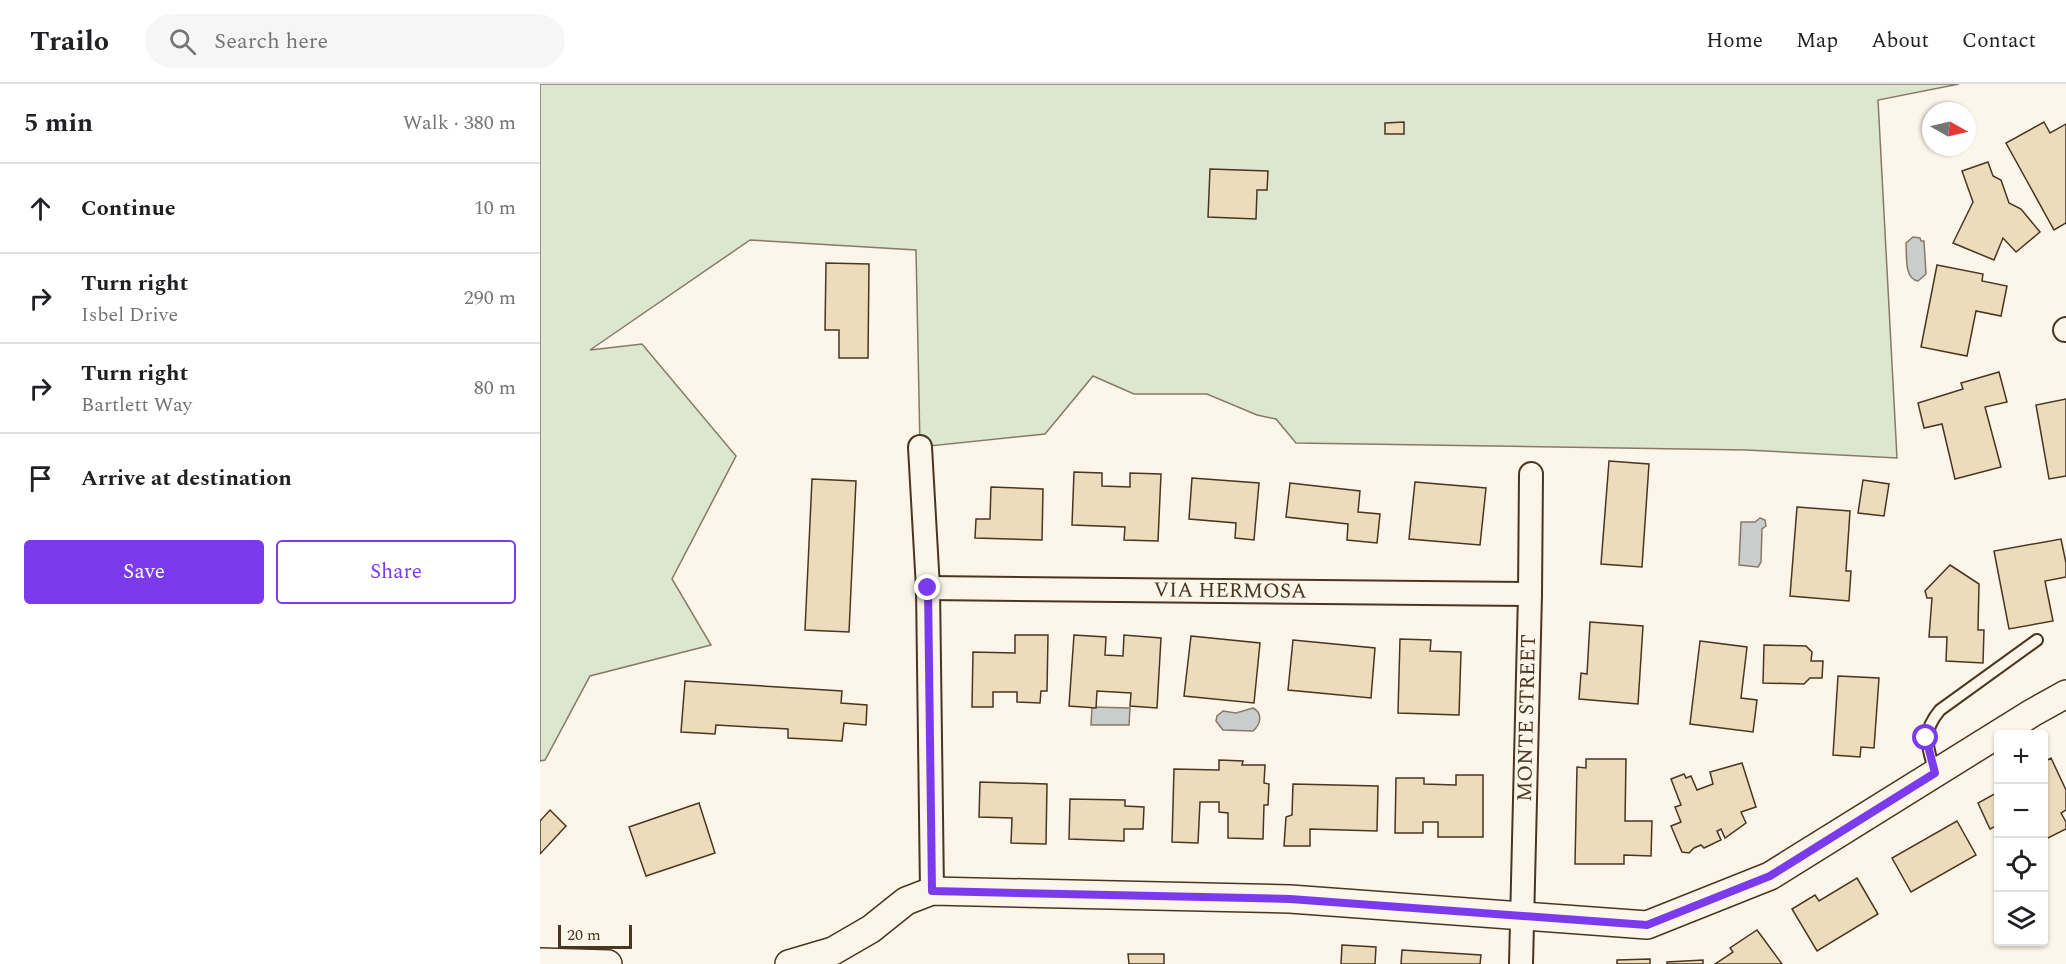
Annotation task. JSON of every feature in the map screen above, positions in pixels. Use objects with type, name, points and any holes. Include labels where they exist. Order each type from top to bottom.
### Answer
[{"type":"street","points":[[920,447],[928,588],[932,891]]},
{"type":"street","name":"MONTE STREET","points":[[1521,964],[1531,474]]},
{"type":"street","name":"VIA HERMOSA","points":[[928,588],[1530,594]]},
{"type":"street","points":[[789,964],[833,951],[871,929],[906,902],[932,891],[1290,899],[1647,925],[1770,876],[2066,694]]},
{"type":"street","points":[[540,962],[608,964]]},
{"type":"lane","points":[[1935,773],[1926,738],[1931,721],[1940,710],[2037,640]]},
{"type":"green space","points":[[540,84],[1959,84],[1878,100],[1897,458],[1747,450],[1296,443],[1276,419],[1257,415],[1207,394],[1134,394],[1093,376],[1045,434],[920,447],[916,250],[750,240],[590,350],[642,344],[736,456],[672,579],[711,645],[590,676],[545,760],[540,761]]},
{"type":"shaded area","points":[[1913,237],[1924,241],[1926,274],[1918,281],[1910,276],[1907,266],[1906,243]]},
{"type":"shaded area","points":[[1760,518],[1765,520],[1766,526],[1762,529],[1761,562],[1758,567],[1739,565],[1741,522],[1755,522]]},
{"type":"shaded area","points":[[1092,707],[1130,708],[1129,725],[1091,725]]},
{"type":"shaded area","points":[[1253,708],[1260,719],[1253,731],[1223,730],[1216,721],[1217,716],[1223,711],[1236,713]]},
{"type":"building","points":[[1404,122],[1404,134],[1385,134],[1385,123]]},
{"type":"building","points":[[2044,122],[2050,133],[2066,124],[2066,223],[2054,230],[2006,143]]},
{"type":"building","points":[[1988,162],[1993,176],[2001,180],[2009,203],[2021,209],[2040,232],[2016,252],[2003,238],[1994,260],[1953,243],[1973,202],[1962,171]]},
{"type":"building","points":[[1210,169],[1268,171],[1267,190],[1257,190],[1256,219],[1208,217]]},
{"type":"building","points":[[826,263],[869,264],[868,358],[839,358],[839,330],[825,330]]},
{"type":"building","points":[[1937,265],[1983,274],[1982,281],[2007,286],[2001,316],[1976,311],[1967,356],[1921,347]]},
{"type":"building","points":[[1999,372],[2007,402],[1985,407],[2001,467],[1955,479],[1942,424],[1924,428],[1918,403],[1963,389],[1961,383]]},
{"type":"building","points":[[2066,399],[2066,476],[2049,479],[2036,405]]},
{"type":"building","points":[[1609,461],[1649,464],[1642,567],[1601,564]]},
{"type":"building","points":[[1074,472],[1102,473],[1102,486],[1130,487],[1130,473],[1161,474],[1158,541],[1124,540],[1125,527],[1072,525]]},
{"type":"building","points":[[1192,478],[1259,483],[1254,540],[1235,538],[1236,523],[1189,519]]},
{"type":"building","points":[[812,479],[856,481],[849,632],[805,630]]},
{"type":"building","points":[[1863,480],[1889,484],[1884,516],[1858,513]]},
{"type":"building","points":[[1415,482],[1486,488],[1480,545],[1409,539]]},
{"type":"building","points":[[1290,483],[1360,491],[1358,512],[1380,514],[1377,543],[1347,540],[1348,524],[1286,517]]},
{"type":"building","points":[[991,487],[1043,489],[1042,540],[975,538],[976,519],[990,519]]},
{"type":"building","points":[[1797,507],[1850,511],[1846,571],[1851,571],[1849,601],[1790,596]]},
{"type":"building","points":[[2061,539],[2066,563],[2066,577],[2045,581],[2053,621],[2009,629],[1994,551]]},
{"type":"building","points":[[1950,565],[1979,584],[1978,630],[1984,630],[1983,663],[1946,661],[1947,637],[1929,637],[1932,598],[1927,598],[1925,591]]},
{"type":"building","points":[[1590,622],[1643,626],[1638,704],[1579,699],[1581,673],[1587,674]]},
{"type":"building","points":[[1015,635],[1048,635],[1047,691],[1041,691],[1040,703],[1017,702],[1017,692],[993,692],[993,707],[972,707],[973,652],[1015,653]]},
{"type":"building","points":[[1074,635],[1106,637],[1105,655],[1123,656],[1124,635],[1161,638],[1157,708],[1130,706],[1131,693],[1097,691],[1096,708],[1069,706]]},
{"type":"building","points":[[1191,636],[1260,643],[1254,703],[1184,696]]},
{"type":"building","points":[[1400,639],[1431,640],[1430,651],[1461,652],[1459,715],[1398,713]]},
{"type":"building","points":[[1293,640],[1375,648],[1371,698],[1288,690]]},
{"type":"building","points":[[1700,641],[1747,647],[1741,698],[1757,700],[1753,732],[1690,724]]},
{"type":"building","points":[[1764,645],[1806,646],[1812,652],[1811,661],[1823,661],[1822,678],[1810,678],[1804,684],[1763,683]]},
{"type":"building","points":[[1838,676],[1879,678],[1874,748],[1861,747],[1860,757],[1833,755]]},
{"type":"building","points":[[685,681],[842,691],[841,703],[867,705],[866,725],[844,723],[842,741],[788,738],[788,729],[716,725],[715,734],[681,732]]},
{"type":"building","points":[[2051,758],[2066,790],[2066,810],[2061,813],[2066,822],[2066,829],[2048,838],[2048,784],[2048,760]]},
{"type":"building","points":[[1586,759],[1626,759],[1625,821],[1652,821],[1651,856],[1624,855],[1624,864],[1575,864],[1577,767],[1586,768]]},
{"type":"building","points":[[1219,760],[1243,761],[1242,765],[1265,765],[1264,783],[1269,784],[1268,805],[1264,805],[1263,839],[1228,838],[1228,813],[1219,812],[1219,802],[1200,802],[1198,843],[1172,842],[1174,769],[1219,770]]},
{"type":"building","points":[[1742,763],[1756,807],[1741,812],[1746,823],[1725,838],[1721,829],[1717,831],[1721,840],[1704,848],[1701,845],[1689,853],[1682,852],[1671,826],[1681,822],[1675,807],[1681,805],[1671,779],[1684,774],[1686,778],[1691,776],[1697,790],[1713,784],[1710,772]]},
{"type":"building","points":[[1456,775],[1483,775],[1483,837],[1438,837],[1438,822],[1423,822],[1423,833],[1395,833],[1396,778],[1424,778],[1424,784],[1456,785]]},
{"type":"building","points":[[980,782],[1047,784],[1046,844],[1011,843],[1012,818],[979,817]]},
{"type":"building","points":[[1293,784],[1378,786],[1377,831],[1310,829],[1310,846],[1284,846],[1286,817],[1292,815]]},
{"type":"building","points":[[1994,794],[1994,827],[1990,829],[1978,803]]},
{"type":"building","points":[[1070,799],[1125,800],[1125,806],[1144,807],[1143,829],[1124,829],[1124,841],[1069,839]]},
{"type":"building","points":[[699,803],[715,853],[646,876],[629,827]]},
{"type":"building","points":[[550,810],[566,826],[540,854],[540,821]]},
{"type":"building","points":[[1957,821],[1976,855],[1911,892],[1892,858]]},
{"type":"building","points":[[1857,878],[1878,914],[1817,951],[1792,909],[1815,895],[1819,901]]},
{"type":"building","points":[[1757,930],[1782,964],[1715,964],[1733,952],[1730,948]]},
{"type":"building","points":[[1342,945],[1376,947],[1375,964],[1341,964]]},
{"type":"building","points":[[1402,950],[1481,955],[1480,964],[1401,964]]},
{"type":"building","points":[[1128,954],[1164,954],[1164,964],[1129,964]]},
{"type":"building","points":[[1650,959],[1650,964],[1617,964],[1617,960]]},
{"type":"building","points":[[1703,960],[1703,964],[1667,964],[1667,962]]},
{"type":"route","points":[[928,588],[932,891],[1290,899],[1647,925],[1770,876],[1935,773],[1926,738]]}]
